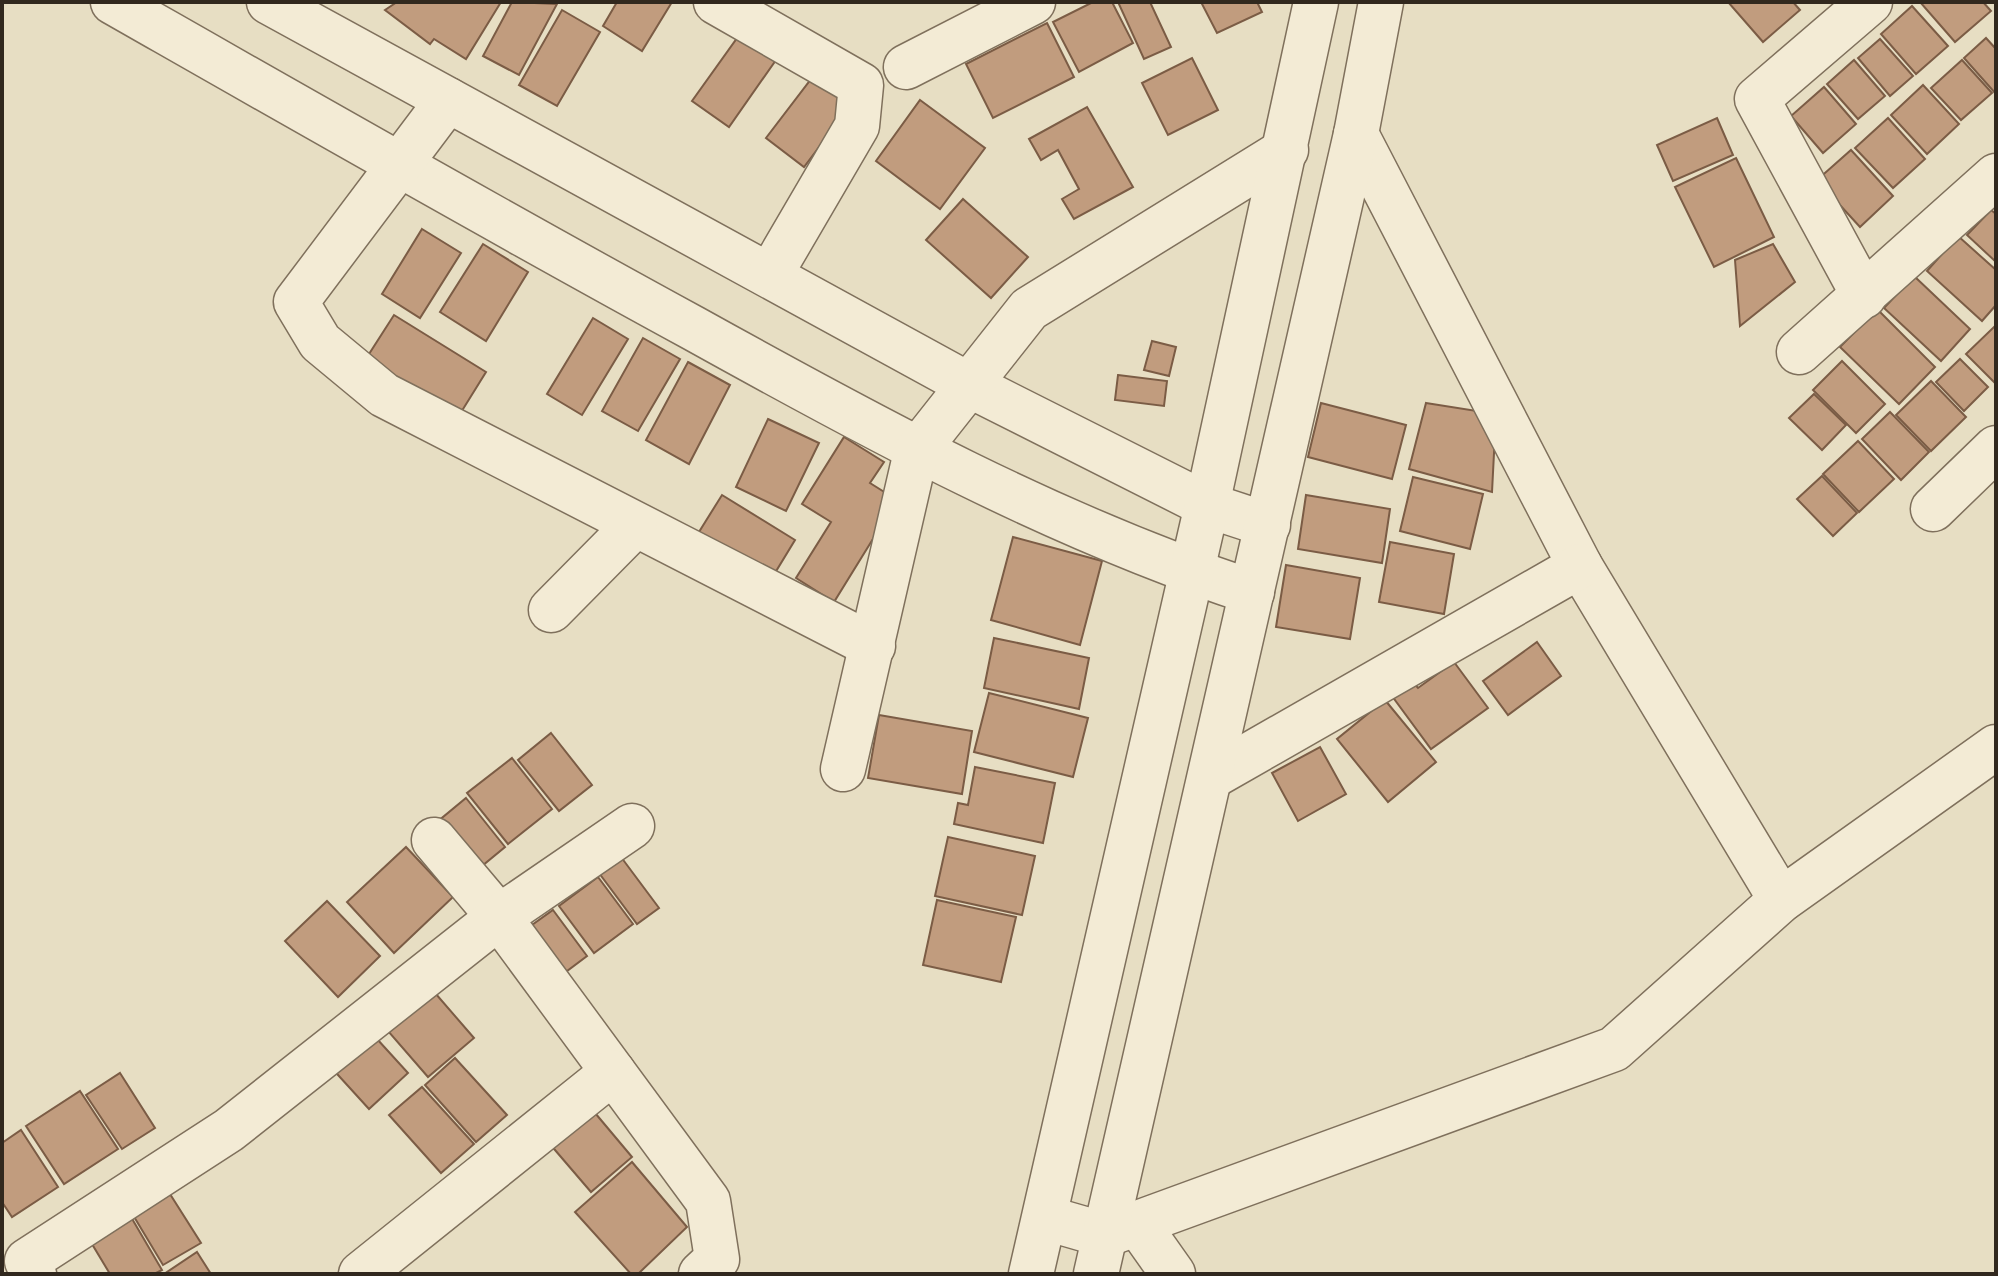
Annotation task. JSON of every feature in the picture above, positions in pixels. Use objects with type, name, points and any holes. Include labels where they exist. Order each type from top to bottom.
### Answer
[{"type":"street","points":[[113,2],[171,16],[397,166],[916,452],[1190,571],[1252,592]]},
{"type":"street","points":[[269,2],[969,385],[1207,505],[1268,525]]},
{"type":"street","points":[[716,2],[861,85],[857,126],[770,275]]},
{"type":"street","points":[[906,67],[978,16],[1033,2]]},
{"type":"street","points":[[1031,1274],[1207,505],[1316,2]]},
{"type":"street","points":[[1112,1244],[1211,777],[1356,134],[1381,2]]},
{"type":"street","points":[[1864,296],[1757,99],[1870,2]]},
{"type":"street","points":[[448,100],[296,302],[320,342],[384,395],[873,646]]},
{"type":"street","points":[[1356,134],[1580,566],[1781,900]]},
{"type":"street","points":[[843,769],[916,452],[1029,309],[1286,150]]},
{"type":"street","points":[[1799,352],[1996,176]]},
{"type":"street","points":[[1933,509],[1996,448]]},
{"type":"street","points":[[551,610],[635,525]]},
{"type":"street","points":[[1211,777],[1580,566]]},
{"type":"street","points":[[1112,1244],[1614,1049],[1781,900],[1996,747]]},
{"type":"street","points":[[34,1274],[27,1261],[229,1130],[499,917],[632,826]]},
{"type":"street","points":[[434,840],[499,917],[708,1201],[717,1259],[701,1274]]},
{"type":"street","points":[[361,1274],[613,1072]]},
{"type":"street","points":[[1046,1218],[1112,1244],[1173,1274]]},
{"type":"building","points":[[397,2],[501,2],[466,59],[434,39],[430,44],[385,10]]},
{"type":"building","points":[[512,2],[557,4],[519,75],[483,56]]},
{"type":"building","points":[[617,2],[672,2],[642,51],[603,26]]},
{"type":"building","points":[[1093,2],[1112,2],[1133,43],[1079,72],[1053,22]]},
{"type":"building","points":[[1118,2],[1150,2],[1171,47],[1144,59]]},
{"type":"building","points":[[1201,2],[1257,2],[1262,12],[1217,33]]},
{"type":"building","points":[[1728,2],[1793,2],[1800,10],[1763,42]]},
{"type":"building","points":[[1920,2],[1983,2],[1991,11],[1955,42]]},
{"type":"building","points":[[1912,6],[1948,46],[1916,74],[1881,34]]},
{"type":"building","points":[[562,10],[600,32],[557,106],[519,85]]},
{"type":"building","points":[[1047,23],[1074,77],[993,118],[966,64]]},
{"type":"building","points":[[740,34],[776,60],[729,127],[692,101]]},
{"type":"building","points":[[1986,38],[1996,49],[1996,94],[1964,58]]},
{"type":"building","points":[[1880,39],[1913,76],[1890,96],[1858,58]]},
{"type":"building","points":[[1192,58],[1218,110],[1168,135],[1142,83]]},
{"type":"building","points":[[1854,60],[1885,96],[1858,119],[1827,84]]},
{"type":"building","points":[[1962,60],[1992,93],[1961,120],[1931,88]]},
{"type":"building","points":[[818,70],[856,98],[804,167],[766,138]]},
{"type":"building","points":[[1923,85],[1959,124],[1927,154],[1891,115]]},
{"type":"building","points":[[1824,87],[1856,124],[1823,153],[1791,116]]},
{"type":"building","points":[[920,100],[985,148],[940,209],[876,161]]},
{"type":"building","points":[[1087,107],[1133,187],[1074,219],[1062,199],[1079,189],[1058,150],[1041,160],[1029,139]]},
{"type":"building","points":[[1717,118],[1733,155],[1673,181],[1657,145]]},
{"type":"building","points":[[1888,118],[1925,159],[1893,188],[1855,148]]},
{"type":"building","points":[[1851,150],[1893,196],[1860,227],[1817,180]]},
{"type":"building","points":[[1736,158],[1774,237],[1714,267],[1675,187]]},
{"type":"building","points":[[963,199],[1028,257],[991,298],[926,240]]},
{"type":"building","points":[[1991,210],[1996,214],[1996,262],[1967,235]]},
{"type":"building","points":[[422,229],[461,253],[420,318],[382,294]]},
{"type":"building","points":[[1958,236],[1996,270],[1996,305],[1982,321],[1927,271]]},
{"type":"building","points":[[483,244],[528,272],[486,341],[440,312]]},
{"type":"building","points":[[1773,244],[1795,282],[1740,326],[1735,260]]},
{"type":"building","points":[[1914,276],[1970,329],[1941,361],[1884,308]]},
{"type":"building","points":[[1877,309],[1935,367],[1899,404],[1840,347]]},
{"type":"building","points":[[394,315],[486,372],[455,422],[362,365]]},
{"type":"building","points":[[593,318],[628,339],[582,415],[547,394]]},
{"type":"building","points":[[1996,325],[1996,384],[1966,354]]},
{"type":"building","points":[[643,338],[680,359],[638,431],[602,411]]},
{"type":"building","points":[[1152,341],[1176,347],[1169,376],[1144,370]]},
{"type":"building","points":[[1960,359],[1988,387],[1964,411],[1936,382]]},
{"type":"building","points":[[1842,361],[1885,404],[1856,433],[1813,390]]},
{"type":"building","points":[[688,362],[730,385],[689,464],[646,440]]},
{"type":"building","points":[[1118,375],[1167,381],[1164,406],[1115,400]]},
{"type":"building","points":[[1931,381],[1966,417],[1931,451],[1896,415]]},
{"type":"building","points":[[1814,394],[1846,425],[1822,450],[1789,418]]},
{"type":"building","points":[[1321,403],[1406,425],[1392,479],[1308,457]]},
{"type":"building","points":[[1426,403],[1496,414],[1492,492],[1409,469]]},
{"type":"building","points":[[1890,412],[1929,452],[1901,480],[1862,439]]},
{"type":"building","points":[[768,419],[819,443],[786,511],[736,487]]},
{"type":"building","points":[[844,437],[884,462],[870,483],[897,500],[834,602],[796,578],[831,522],[802,504]]},
{"type":"building","points":[[1858,441],[1894,479],[1859,512],[1823,474]]},
{"type":"building","points":[[1822,476],[1857,513],[1833,536],[1797,499]]},
{"type":"building","points":[[1413,477],[1483,494],[1470,549],[1400,531]]},
{"type":"building","points":[[722,495],[795,540],[767,586],[694,540]]},
{"type":"building","points":[[1306,495],[1390,509],[1382,563],[1298,549]]},
{"type":"building","points":[[1013,537],[1102,561],[1080,645],[991,620]]},
{"type":"building","points":[[1390,542],[1454,554],[1444,614],[1379,602]]},
{"type":"building","points":[[1286,565],[1360,578],[1350,639],[1276,627]]},
{"type":"building","points":[[994,638],[1089,658],[1079,709],[984,688]]},
{"type":"building","points":[[1537,642],[1561,676],[1508,715],[1483,681]]},
{"type":"building","points":[[1454,662],[1488,708],[1431,749],[1392,696],[1413,682],[1418,688]]},
{"type":"building","points":[[989,693],[1088,718],[1073,777],[974,752]]},
{"type":"building","points":[[1385,700],[1436,762],[1388,802],[1337,739]]},
{"type":"building","points":[[879,715],[972,731],[962,794],[868,778]]},
{"type":"building","points":[[551,733],[592,785],[559,811],[518,760]]},
{"type":"building","points":[[1320,747],[1346,794],[1298,821],[1272,773]]},
{"type":"building","points":[[512,758],[552,809],[508,844],[467,793]]},
{"type":"building","points":[[975,767],[1055,783],[1043,843],[954,824],[958,803],[968,805]]},
{"type":"building","points":[[466,798],[505,847],[471,875],[431,827]]},
{"type":"building","points":[[948,837],[1035,856],[1022,915],[935,896]]},
{"type":"building","points":[[406,847],[453,897],[394,953],[347,902]]},
{"type":"building","points":[[621,857],[659,908],[637,924],[599,873]]},
{"type":"building","points":[[598,877],[633,924],[594,953],[559,906]]},
{"type":"building","points":[[937,900],[1016,917],[1001,982],[923,965]]},
{"type":"building","points":[[327,901],[380,956],[338,997],[285,941]]},
{"type":"building","points":[[553,910],[587,956],[559,977],[525,930]]},
{"type":"building","points":[[429,986],[474,1038],[428,1077],[381,1023]]},
{"type":"building","points":[[367,1028],[408,1073],[369,1109],[328,1064]]},
{"type":"building","points":[[455,1058],[507,1115],[476,1142],[425,1085]]},
{"type":"building","points":[[120,1073],[155,1128],[122,1149],[86,1095]]},
{"type":"building","points":[[422,1087],[474,1144],[441,1173],[389,1115]]},
{"type":"building","points":[[80,1091],[118,1149],[64,1184],[26,1126]]},
{"type":"building","points":[[585,1101],[632,1157],[591,1192],[543,1136]]},
{"type":"building","points":[[21,1130],[58,1187],[12,1217],[2,1202],[2,1143]]},
{"type":"building","points":[[632,1162],[687,1227],[638,1274],[631,1274],[575,1212]]},
{"type":"building","points":[[163,1183],[201,1243],[163,1265],[127,1205]]},
{"type":"building","points":[[124,1205],[162,1270],[154,1274],[110,1274],[83,1229]]},
{"type":"building","points":[[197,1252],[211,1274],[164,1274]]}]
